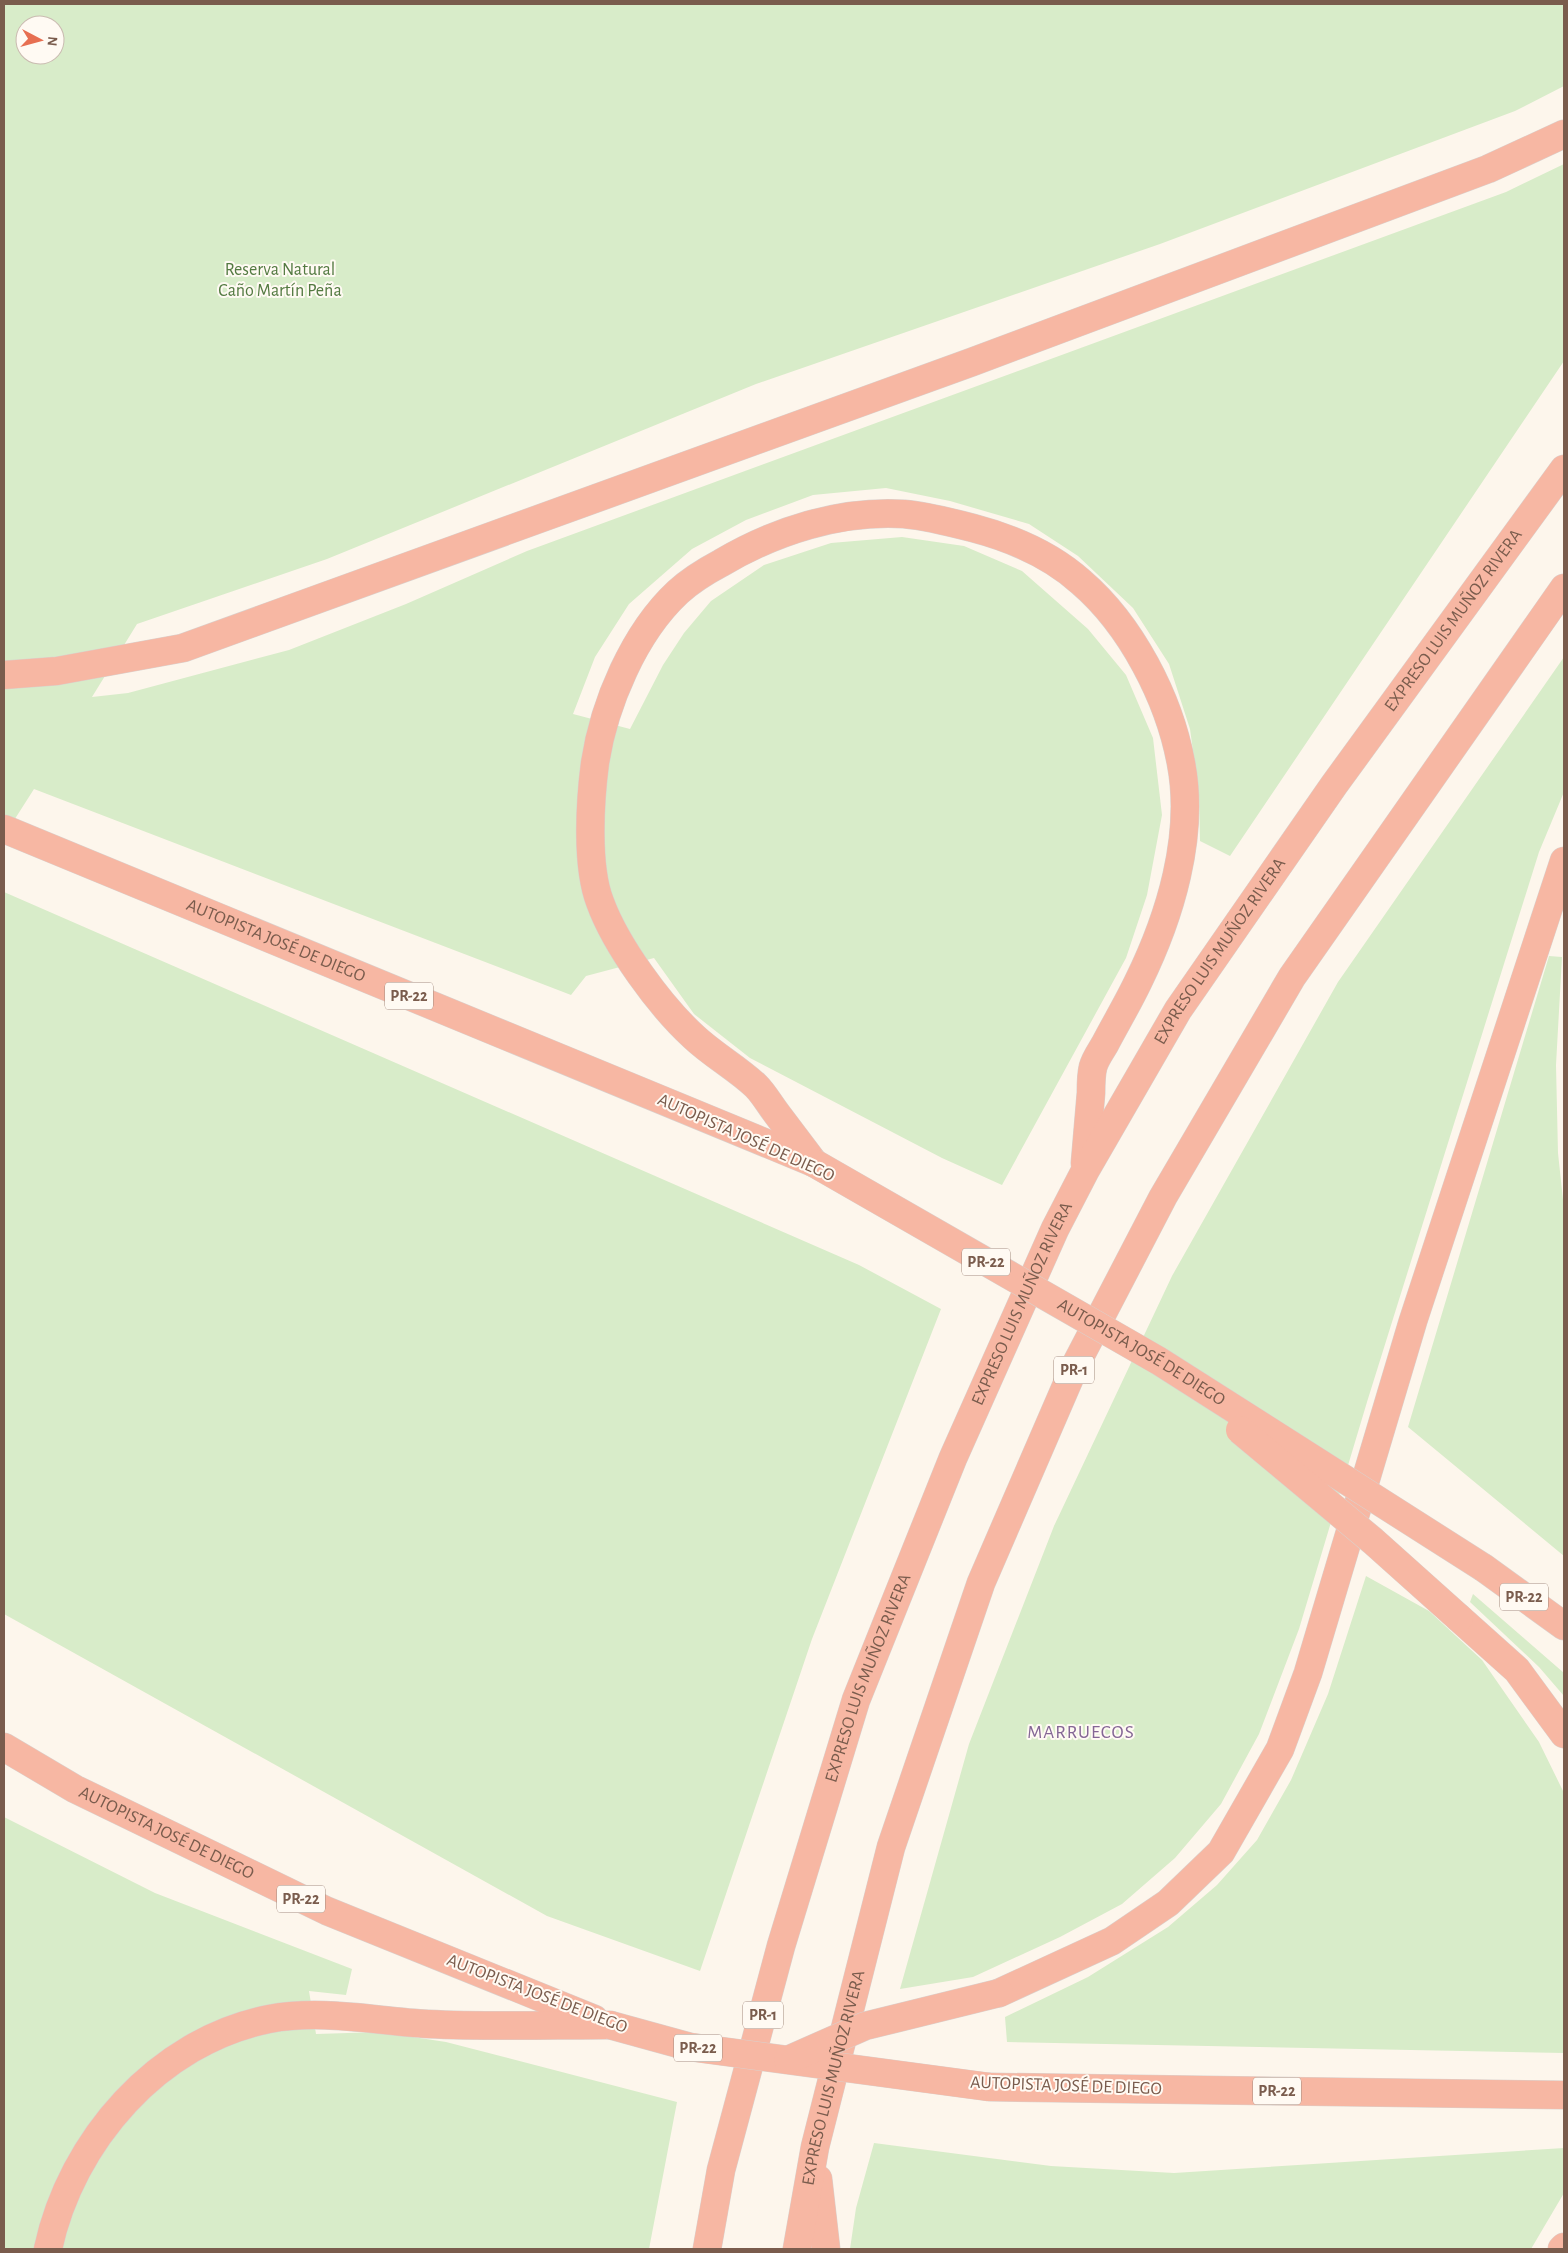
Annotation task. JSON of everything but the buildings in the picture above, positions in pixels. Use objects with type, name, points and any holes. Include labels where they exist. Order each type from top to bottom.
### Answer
[{"type":"highway","points":[[4,676],[57,671],[183,648],[982,359],[1488,169],[1564,134]]},
{"type":"highway","name":"EXPRESO LUIS MUÑOZ RIVERA","points":[[707,2249],[721,2170],[781,1946],[856,1700],[953,1458],[1055,1229],[1084,1171],[1178,1010],[1334,785],[1564,469]]},
{"type":"highway","points":[[814,1163],[756,1086],[692,1036],[669,1011],[615,935],[598,898],[592,862],[590,822],[598,745],[608,713],[627,665],[649,626],[678,592],[708,570],[752,544],[796,529],[837,519],[903,514],[945,521],[999,535],[1047,557],[1081,582],[1109,611],[1137,646],[1171,722],[1182,767],[1184,806],[1182,843],[1176,882],[1168,910],[1139,981],[1093,1066],[1084,1171]]},
{"type":"highway","name":"EXPRESO LUIS MUÑOZ RIVERA","points":[[797,2249],[815,2147],[891,1847],[981,1583],[1074,1368],[1163,1197],[1292,977],[1564,588]]},
{"type":"highway","name":"AUTOPISTA JOSÉ DE DIEGO","points":[[4,829],[814,1163],[1158,1361],[1484,1568],[1564,1626]]},
{"type":"highway","points":[[788,2060],[865,2026],[999,1993],[1112,1941],[1168,1903],[1220,1852],[1280,1749],[1308,1674],[1413,1321],[1564,861]]},
{"type":"highway","points":[[1158,1361],[1373,1541],[1518,1670],[1564,1734]]},
{"type":"highway","name":"AUTOPISTA JOSÉ DE DIEGO","points":[[4,1747],[75,1789],[327,1911],[610,2026],[690,2046],[989,2087],[1564,2095]]},
{"type":"highway","points":[[48,2249],[62,2204],[82,2158],[135,2091],[173,2060],[206,2040],[236,2028],[270,2019],[322,2014],[429,2024],[610,2026]]},
{"type":"highway","points":[[815,2147],[826,2249]]},
{"type":"green space","name":"Reserva Natural Caño Martín Peña","points":[[4,4],[1564,4],[1564,86],[1515,111],[1160,244],[756,384],[327,559],[137,624],[92,697],[128,693],[289,650],[406,604],[527,551],[1506,192],[1564,164],[1564,361],[1230,856],[1200,841],[1199,795],[1190,729],[1169,664],[1133,608],[1078,556],[1029,524],[950,501],[886,488],[813,495],[746,520],[692,549],[629,604],[595,657],[573,714],[630,729],[663,665],[684,633],[711,601],[764,565],[831,543],[902,537],[964,546],[1022,571],[1088,629],[1126,675],[1153,738],[1162,815],[1147,895],[1126,958],[1002,1185],[942,1158],[750,1058],[694,1014],[654,958],[586,976],[571,995],[34,789],[4,836]]},
{"type":"green space","points":[[1564,657],[1564,792],[1539,852],[1367,1402],[1299,1629],[1259,1734],[1221,1804],[1175,1858],[1122,1904],[1060,1937],[973,1977],[900,1989],[969,1744],[1054,1526],[1172,1276],[1338,982]]},
{"type":"green space","points":[[4,892],[859,1265],[941,1309],[812,1639],[700,1971],[547,1916],[4,1614]]},
{"type":"green space","points":[[1549,956],[1562,957],[1556,1065],[1558,1153],[1564,1209],[1564,1556],[1408,1427]]},
{"type":"green space","points":[[1366,1576],[1429,1611],[1482,1660],[1539,1742],[1564,1793],[1564,2053],[1007,2042],[1005,2017],[1088,1977],[1168,1927],[1217,1885],[1257,1840],[1291,1780],[1328,1694]]},
{"type":"green space","points":[[1473,1594],[1564,1673],[1564,1696],[1539,1667],[1470,1602]]},
{"type":"green space","points":[[4,1817],[155,1893],[352,1969],[346,1995],[309,1991],[316,2034],[380,2032],[446,2042],[677,2102],[649,2249],[4,2249]]},
{"type":"green space","points":[[874,2143],[1051,2166],[1174,2173],[1564,2148],[1564,2193],[1531,2249],[850,2249],[856,2208]]},
{"type":"district","name":"MARRUECOS","points":[[1081,1732]]}]
